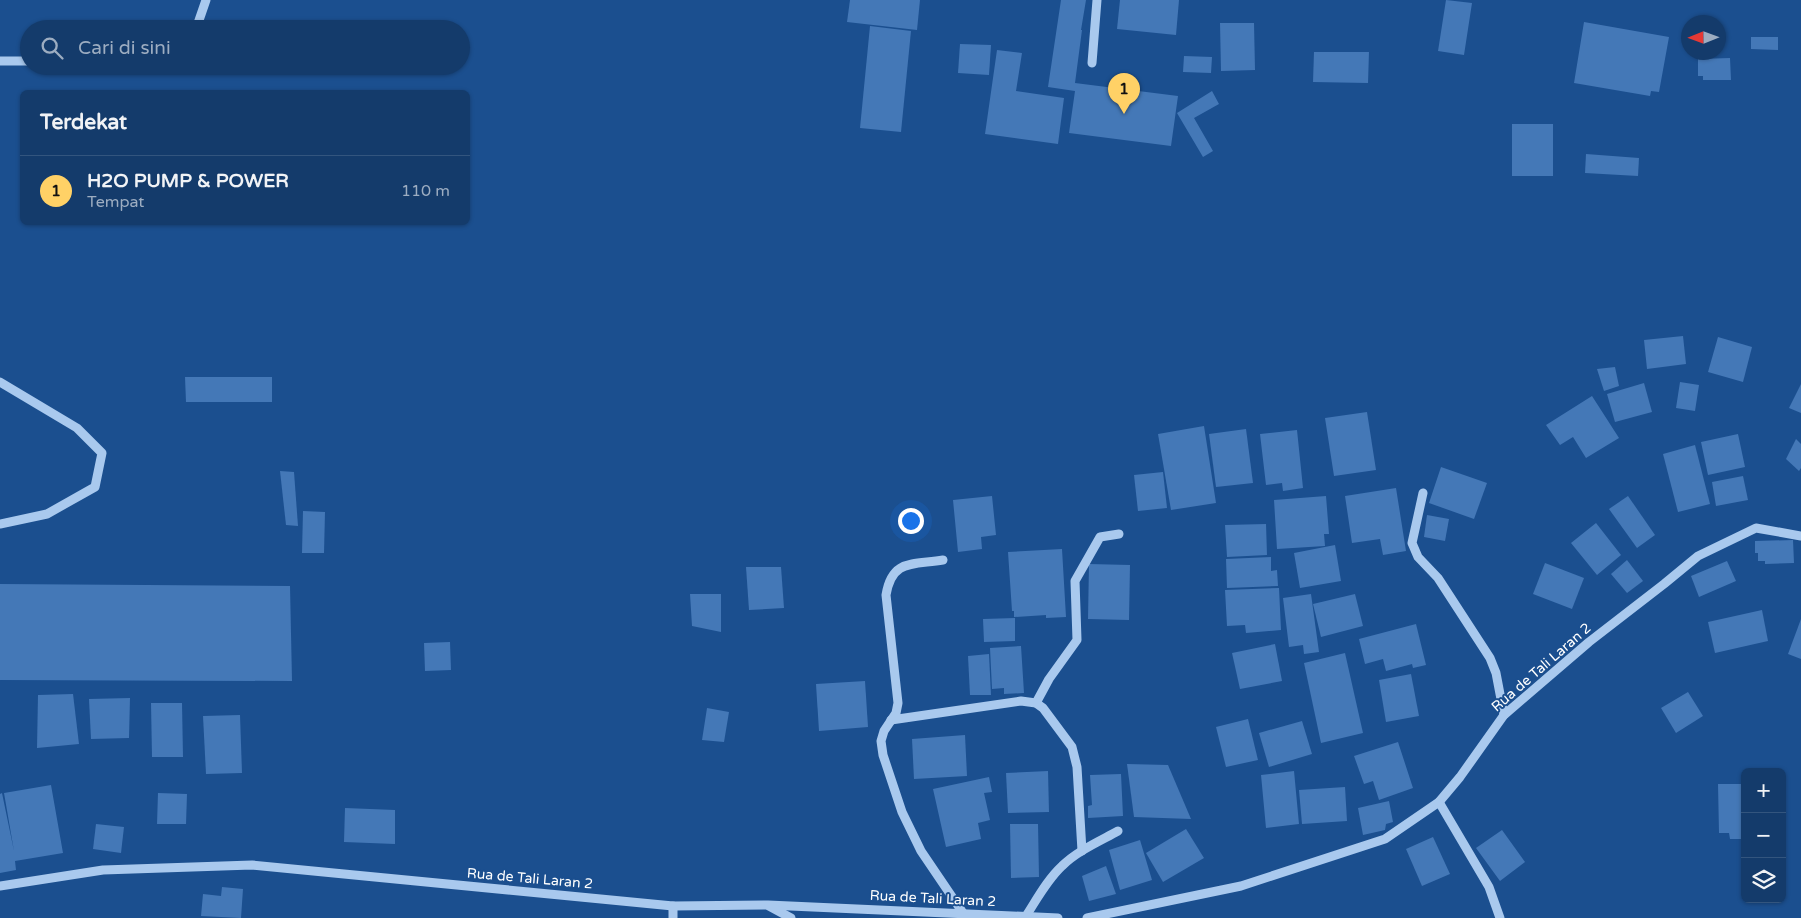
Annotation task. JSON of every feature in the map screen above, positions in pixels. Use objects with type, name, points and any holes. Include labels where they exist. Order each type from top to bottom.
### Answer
[{"type":"street","points":[[199,20],[206,0]]},
{"type":"street","points":[[1092,63],[1097,0]]},
{"type":"street","points":[[0,62],[20,61]]},
{"type":"street","points":[[0,382],[77,428],[102,453],[94,486],[47,514],[0,524]]},
{"type":"street","points":[[1423,493],[1412,543],[1414,550],[1418,557],[1438,578],[1490,658],[1496,672],[1504,716]]},
{"type":"street","name":"Rua de Tali Laran 2","points":[[1087,918],[1241,886],[1385,839],[1439,802],[1460,777],[1504,716],[1589,642],[1698,556],[1756,528],[1801,536]]},
{"type":"street","points":[[1036,704],[1049,678],[1077,640],[1074,581],[1100,537],[1119,534]]},
{"type":"street","points":[[943,560],[902,567],[894,572],[888,581],[886,595],[898,703],[896,713],[884,731],[882,741],[883,755],[902,812],[921,852],[963,913]]},
{"type":"street","points":[[891,720],[1020,702],[1036,704],[1043,708],[1066,739],[1075,757],[1082,851]]},
{"type":"street","points":[[1439,802],[1489,887],[1500,918]]},
{"type":"street","points":[[1026,916],[1049,879],[1063,864],[1118,831]]},
{"type":"street","name":"Rua de Tali Laran 2","points":[[0,886],[103,870],[252,865],[673,906],[768,905],[1058,918]]},
{"type":"street","points":[[768,905],[791,918]]},
{"type":"street","points":[[673,906],[673,918]]},
{"type":"building","points":[[850,0],[920,0],[917,30],[847,22]]},
{"type":"building","points":[[1061,0],[1086,0],[1075,83],[1178,96],[1171,146],[1069,133],[1075,91],[1048,87]]},
{"type":"building","points":[[1120,0],[1179,0],[1176,35],[1117,29]]},
{"type":"building","points":[[1446,0],[1472,3],[1464,55],[1438,51]]},
{"type":"building","points":[[1584,22],[1669,37],[1659,92],[1651,91],[1650,96],[1574,83]]},
{"type":"building","points":[[1220,23],[1254,23],[1255,70],[1221,71]]},
{"type":"building","points":[[870,26],[911,31],[901,132],[860,128]]},
{"type":"building","points":[[1751,37],[1778,37],[1778,50],[1751,49]]},
{"type":"building","points":[[960,44],[991,45],[989,75],[958,73]]},
{"type":"building","points":[[997,50],[1022,53],[1016,91],[1064,98],[1058,144],[985,134]]},
{"type":"building","points":[[1314,52],[1369,52],[1368,83],[1313,82]]},
{"type":"building","points":[[1184,56],[1212,57],[1211,73],[1183,72]]},
{"type":"building","points":[[1726,58],[1730,58],[1731,80],[1703,80],[1703,76],[1698,76],[1698,60],[1726,60]]},
{"type":"building","points":[[1212,91],[1219,104],[1194,118],[1213,151],[1203,157],[1177,113]]},
{"type":"building","points":[[1512,124],[1553,124],[1553,176],[1512,176]]},
{"type":"building","points":[[1586,154],[1639,158],[1638,176],[1585,173]]},
{"type":"building","points":[[1683,336],[1686,364],[1647,369],[1644,340]]},
{"type":"building","points":[[1718,337],[1752,347],[1743,382],[1708,372]]},
{"type":"building","points":[[1615,367],[1619,386],[1604,391],[1597,369]]},
{"type":"building","points":[[185,377],[272,377],[272,402],[186,402]]},
{"type":"building","points":[[1680,382],[1699,385],[1695,411],[1676,408]]},
{"type":"building","points":[[1644,383],[1652,412],[1615,422],[1607,394]]},
{"type":"building","points":[[1801,384],[1801,413],[1789,408]]},
{"type":"building","points":[[1592,396],[1619,438],[1586,458],[1573,437],[1560,445],[1546,425]]},
{"type":"building","points":[[1367,412],[1376,470],[1334,476],[1325,418]]},
{"type":"building","points":[[1204,426],[1216,503],[1171,510],[1158,434]]},
{"type":"building","points":[[1246,429],[1253,483],[1216,487],[1209,434]]},
{"type":"building","points":[[1297,430],[1303,488],[1283,491],[1282,483],[1266,485],[1260,434]]},
{"type":"building","points":[[1738,434],[1745,467],[1708,475],[1701,442]]},
{"type":"building","points":[[1796,439],[1801,444],[1801,468],[1799,471],[1786,459]]},
{"type":"building","points":[[1695,445],[1710,504],[1678,512],[1663,454]]},
{"type":"building","points":[[1441,467],[1487,483],[1474,519],[1429,503]]},
{"type":"building","points":[[280,471],[294,472],[298,526],[286,525]]},
{"type":"building","points":[[1163,472],[1167,508],[1138,511],[1134,475]]},
{"type":"building","points":[[1743,476],[1748,500],[1716,506],[1712,482]]},
{"type":"building","points":[[1396,488],[1406,551],[1383,555],[1380,539],[1352,543],[1345,496]]},
{"type":"building","points":[[992,496],[996,535],[981,537],[982,549],[958,552],[953,500]]},
{"type":"building","points":[[1326,496],[1329,534],[1324,534],[1325,546],[1277,549],[1274,500]]},
{"type":"building","points":[[1628,496],[1655,535],[1637,548],[1609,509]]},
{"type":"building","points":[[303,511],[325,512],[324,553],[302,553]]},
{"type":"building","points":[[1427,515],[1449,519],[1445,541],[1424,537]]},
{"type":"building","points":[[1596,523],[1621,555],[1597,575],[1571,543]]},
{"type":"building","points":[[1266,524],[1267,555],[1227,557],[1225,525]]},
{"type":"building","points":[[1793,540],[1794,563],[1765,564],[1765,561],[1758,561],[1758,553],[1755,553],[1755,541]]},
{"type":"building","points":[[1335,545],[1341,581],[1300,588],[1294,553]]},
{"type":"building","points":[[1062,549],[1066,617],[1046,618],[1046,615],[1014,617],[1008,552]]},
{"type":"building","points":[[1271,557],[1271,571],[1277,570],[1278,586],[1227,588],[1226,559]]},
{"type":"building","points":[[1627,560],[1643,581],[1627,593],[1611,574]]},
{"type":"building","points":[[1727,561],[1736,581],[1699,597],[1691,576]]},
{"type":"building","points":[[1545,563],[1584,578],[1572,609],[1533,594]]},
{"type":"building","points":[[1089,564],[1130,565],[1129,620],[1088,619]]},
{"type":"building","points":[[746,567],[781,567],[784,608],[749,610]]},
{"type":"building","points":[[0,584],[290,586],[292,681],[0,680]]},
{"type":"building","points":[[1279,588],[1281,630],[1246,633],[1245,625],[1227,626],[1225,590]]},
{"type":"building","points":[[690,594],[721,594],[721,632],[692,626]]},
{"type":"building","points":[[1311,594],[1319,652],[1304,654],[1303,645],[1289,647],[1283,598]]},
{"type":"building","points":[[1355,594],[1363,626],[1321,637],[1313,604]]},
{"type":"building","points":[[1762,610],[1768,641],[1715,653],[1708,622]]},
{"type":"building","points":[[1015,618],[1015,641],[984,642],[983,619]]},
{"type":"building","points":[[1801,619],[1801,659],[1788,654]]},
{"type":"building","points":[[1416,624],[1426,665],[1413,668],[1412,664],[1386,671],[1383,659],[1365,664],[1359,639]]},
{"type":"building","points":[[450,642],[451,670],[425,671],[424,643]]},
{"type":"building","points":[[1275,644],[1282,681],[1240,689],[1232,653]]},
{"type":"building","points":[[1021,646],[1024,693],[1004,694],[1004,688],[992,689],[990,648]]},
{"type":"building","points":[[1345,653],[1363,733],[1321,743],[1304,663]]},
{"type":"building","points":[[989,654],[991,695],[970,695],[968,656]]},
{"type":"building","points":[[1411,674],[1419,716],[1386,722],[1379,680]]},
{"type":"building","points":[[865,681],[868,727],[819,731],[816,684]]},
{"type":"building","points":[[1688,692],[1703,716],[1676,733],[1661,708]]},
{"type":"building","points":[[73,694],[79,744],[37,748],[38,695]]},
{"type":"building","points":[[130,698],[129,738],[91,739],[89,699]]},
{"type":"building","points":[[151,703],[182,703],[183,757],[152,757]]},
{"type":"building","points":[[707,708],[729,712],[724,742],[702,740]]},
{"type":"building","points":[[240,715],[242,773],[206,774],[203,716]]},
{"type":"building","points":[[1248,719],[1258,760],[1226,767],[1216,727]]},
{"type":"building","points":[[1302,721],[1312,754],[1269,767],[1259,733]]},
{"type":"building","points":[[965,735],[967,776],[914,779],[912,739]]},
{"type":"building","points":[[1398,742],[1413,788],[1379,800],[1373,781],[1364,784],[1354,756]]},
{"type":"building","points":[[1127,764],[1168,765],[1191,819],[1134,817]]},
{"type":"building","points":[[1048,771],[1049,812],[1008,813],[1006,773]]},
{"type":"building","points":[[1294,771],[1299,824],[1266,828],[1261,775]]},
{"type":"building","points":[[1121,774],[1123,816],[1088,818],[1088,806],[1092,805],[1090,775]]},
{"type":"building","points":[[989,777],[992,792],[984,793],[990,820],[978,823],[981,839],[946,847],[933,789]]},
{"type":"building","points":[[1718,784],[1741,784],[1741,839],[1730,839],[1729,833],[1719,833]]},
{"type":"building","points":[[51,785],[63,853],[15,861],[16,870],[0,873],[0,794],[2,793],[14,851],[4,793]]},
{"type":"building","points":[[1345,787],[1347,821],[1302,824],[1299,790]]},
{"type":"building","points":[[158,793],[187,794],[186,824],[157,824]]},
{"type":"building","points":[[1389,801],[1393,822],[1386,824],[1385,830],[1363,835],[1358,808]]},
{"type":"building","points":[[345,808],[395,810],[395,844],[344,842]]},
{"type":"building","points":[[96,824],[124,827],[121,853],[93,849]]},
{"type":"building","points":[[1010,824],[1038,824],[1039,877],[1011,878]]},
{"type":"building","points":[[1186,829],[1204,858],[1163,882],[1146,853]]},
{"type":"building","points":[[1502,830],[1525,862],[1500,881],[1476,848]]},
{"type":"building","points":[[1433,837],[1450,874],[1422,886],[1406,849]]},
{"type":"building","points":[[1140,840],[1152,880],[1120,890],[1109,850]]},
{"type":"building","points":[[1106,866],[1116,894],[1089,901],[1082,876]]},
{"type":"building","points":[[222,887],[243,889],[241,918],[201,916],[203,894],[221,896]]},
{"type":"place","name":"H2O PUMP & POWER","points":[[1124,114]]}]
